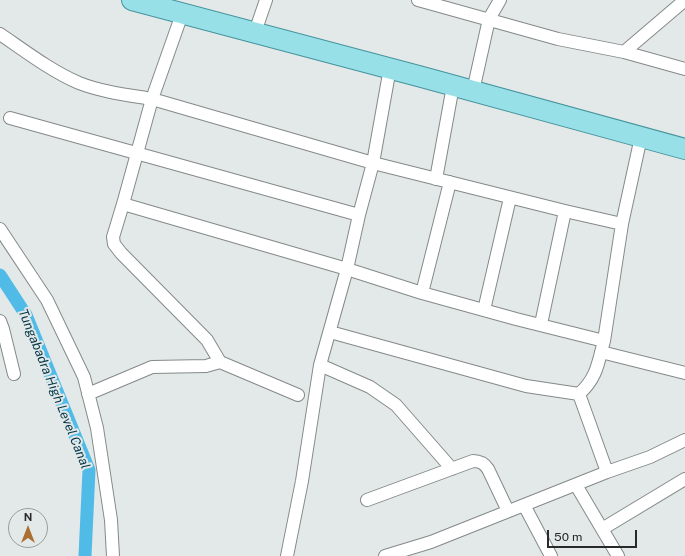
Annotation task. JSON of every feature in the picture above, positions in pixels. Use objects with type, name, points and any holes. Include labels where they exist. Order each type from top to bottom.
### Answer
[{"type":"main road","points":[[132,0],[390,68],[685,149]]},
{"type":"street","points":[[255,32],[266,0]]},
{"type":"street","points":[[418,0],[438,3],[558,39],[624,52],[685,69]]},
{"type":"street","points":[[473,91],[489,19],[500,0]]},
{"type":"street","points":[[624,52],[685,0]]},
{"type":"street","points":[[182,14],[152,99],[113,237],[114,244],[207,340],[220,362],[298,395]]},
{"type":"street","points":[[0,34],[44,64],[80,83],[114,92],[152,99],[373,163],[565,212],[622,224]]},
{"type":"street","points":[[287,556],[302,481],[320,365],[330,332],[358,216],[373,163],[390,68]]},
{"type":"street","points":[[436,179],[453,86]]},
{"type":"street","points":[[10,118],[358,216]]},
{"type":"street","points":[[579,394],[588,386],[594,376],[603,347],[622,224],[641,137]]},
{"type":"street","points":[[422,293],[450,182]]},
{"type":"street","points":[[484,310],[510,198]]},
{"type":"street","points":[[123,204],[346,269],[422,293],[541,324],[603,347],[685,373]]},
{"type":"street","points":[[541,324],[565,212]]},
{"type":"street","points":[[0,229],[47,300],[84,377],[98,436],[111,520],[113,556]]},
{"type":"street","points":[[0,321],[14,374]]},
{"type":"street","points":[[330,332],[526,386],[579,394]]},
{"type":"street","points":[[88,394],[152,367],[206,366],[220,362]]},
{"type":"street","points":[[320,365],[370,387],[396,405],[452,469]]},
{"type":"street","points":[[579,394],[607,472]]},
{"type":"street","points":[[385,556],[431,542],[607,472],[650,457],[685,440]]},
{"type":"street","points":[[367,500],[473,461],[479,461],[485,465],[508,511]]},
{"type":"street","points":[[602,529],[685,480]]},
{"type":"street","points":[[576,485],[618,556]]},
{"type":"street","points":[[524,505],[551,556]]},
{"type":"waterway","name":"Tungabadra High Level Canal","points":[[0,275],[26,315],[89,470],[85,556]]}]
